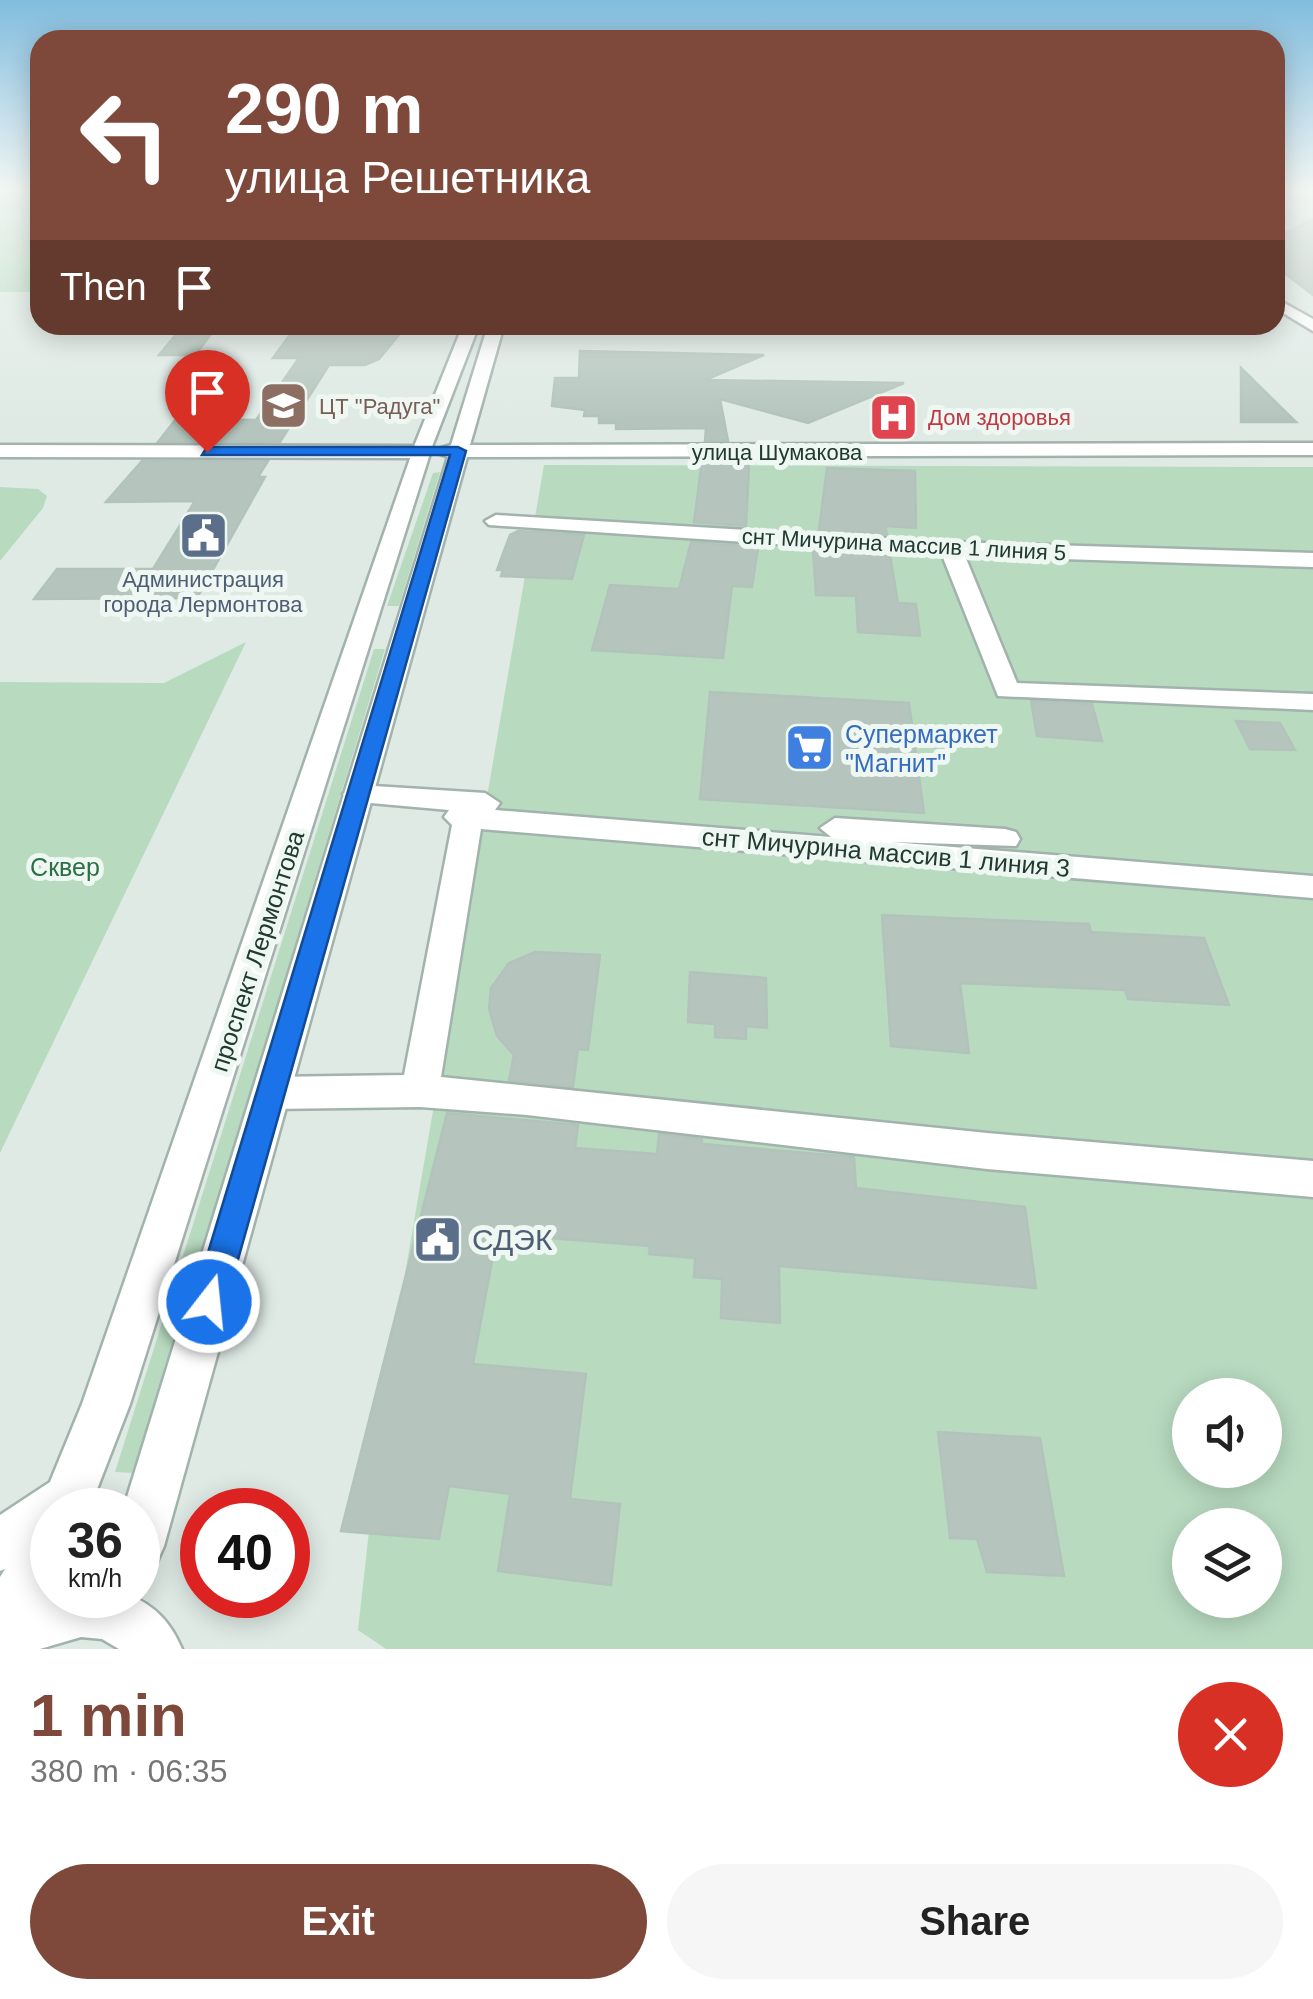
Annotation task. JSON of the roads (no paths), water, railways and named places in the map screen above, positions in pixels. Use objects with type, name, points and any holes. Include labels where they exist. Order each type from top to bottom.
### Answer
[{"type":"street","points":[[1285,308],[1313,326]]},
{"type":"street","name":"проспект Лермонтова","points":[[72,1488],[106,1404],[422,452],[467,335]]},
{"type":"street","name":"проспект Лермонтова","points":[[155,1488],[493,335]]},
{"type":"street","name":"улица Шумакова","points":[[0,451],[1313,449]]},
{"type":"street","name":"снт Мичурина массив 1 линия 5","points":[[496,522],[951,549],[1313,560]]},
{"type":"street","points":[[951,549],[1007,690],[1313,702]]},
{"type":"street","points":[[358,794],[1005,839]]},
{"type":"street","name":"снт Мичурина массив 1 линия 3","points":[[420,1091],[463,818],[1313,887]]},
{"type":"street","points":[[270,1093],[420,1091],[751,1121],[987,1151],[1313,1179]]},
{"type":"street","points":[[0,1545],[30,1530]]},
{"type":"street","name":"проспект Лермонтова","points":[[0,1632],[30,1574]]},
{"type":"street","points":[[0,1643],[24,1626],[57,1612],[89,1608],[132,1619]]},
{"type":"place","name":"ЦТ \"Радуга\"","points":[[284,406]]},
{"type":"place","name":"Дом здоровья","points":[[893,417]]},
{"type":"place","name":"Администрация города Лермонтова","points":[[203,535]]},
{"type":"place","name":"Супермаркет \"Магнит\"","points":[[810,748]]},
{"type":"place","name":"СДЭК","points":[[437,1240]]},
{"type":"park label","name":"Сквер","points":[[65,867]]}]
